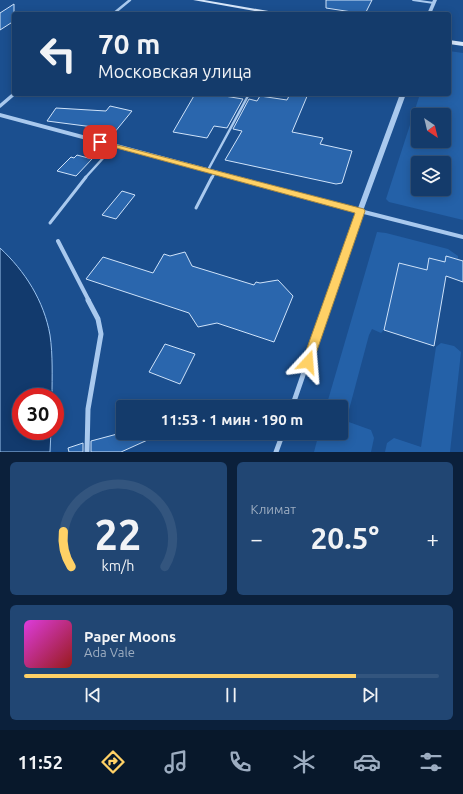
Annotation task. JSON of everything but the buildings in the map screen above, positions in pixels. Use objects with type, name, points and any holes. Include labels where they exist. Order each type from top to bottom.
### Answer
[{"type":"main road","points":[[194,0],[268,12]]},
{"type":"main road","points":[[451,42],[463,44]]},
{"type":"street","points":[[115,12],[130,0]]},
{"type":"street","points":[[430,12],[434,2]]},
{"type":"street","points":[[0,106],[12,96]]},
{"type":"street","points":[[294,400],[360,211],[402,96]]},
{"type":"street","points":[[0,115],[463,237]]},
{"type":"street","points":[[58,241],[98,319],[101,334],[90,393],[87,452]]},
{"type":"street","points":[[276,452],[280,440]]},
{"type":"lane","points":[[413,0],[434,2]]},
{"type":"lane","points":[[208,170],[248,96]]},
{"type":"lane","points":[[50,223],[75,190],[115,145]]},
{"type":"lane","points":[[196,208],[215,172]]},
{"type":"shaded area","points":[[451,51],[463,53],[463,220],[389,202],[386,199],[411,122],[411,148],[451,148],[451,108],[415,108],[419,96],[451,96]]},
{"type":"shaded area","points":[[377,232],[448,249],[458,256],[458,259],[446,256],[445,262],[427,270],[399,263],[384,330],[381,333],[372,329],[369,335],[348,414],[348,400],[328,400]]},
{"type":"shaded area","points":[[0,248],[18,267],[32,287],[43,310],[50,335],[52,350],[52,388],[12,388],[12,440],[51,440],[50,452],[0,452]]},
{"type":"shaded area","points":[[441,343],[454,346],[461,352],[450,452],[385,452],[387,443],[394,438],[421,447],[436,347]]},
{"type":"shaded area","points":[[348,422],[371,430],[374,438],[371,452],[314,452],[317,440],[348,440]]},
{"type":"route","points":[[100,142],[360,211],[308,362]]}]
